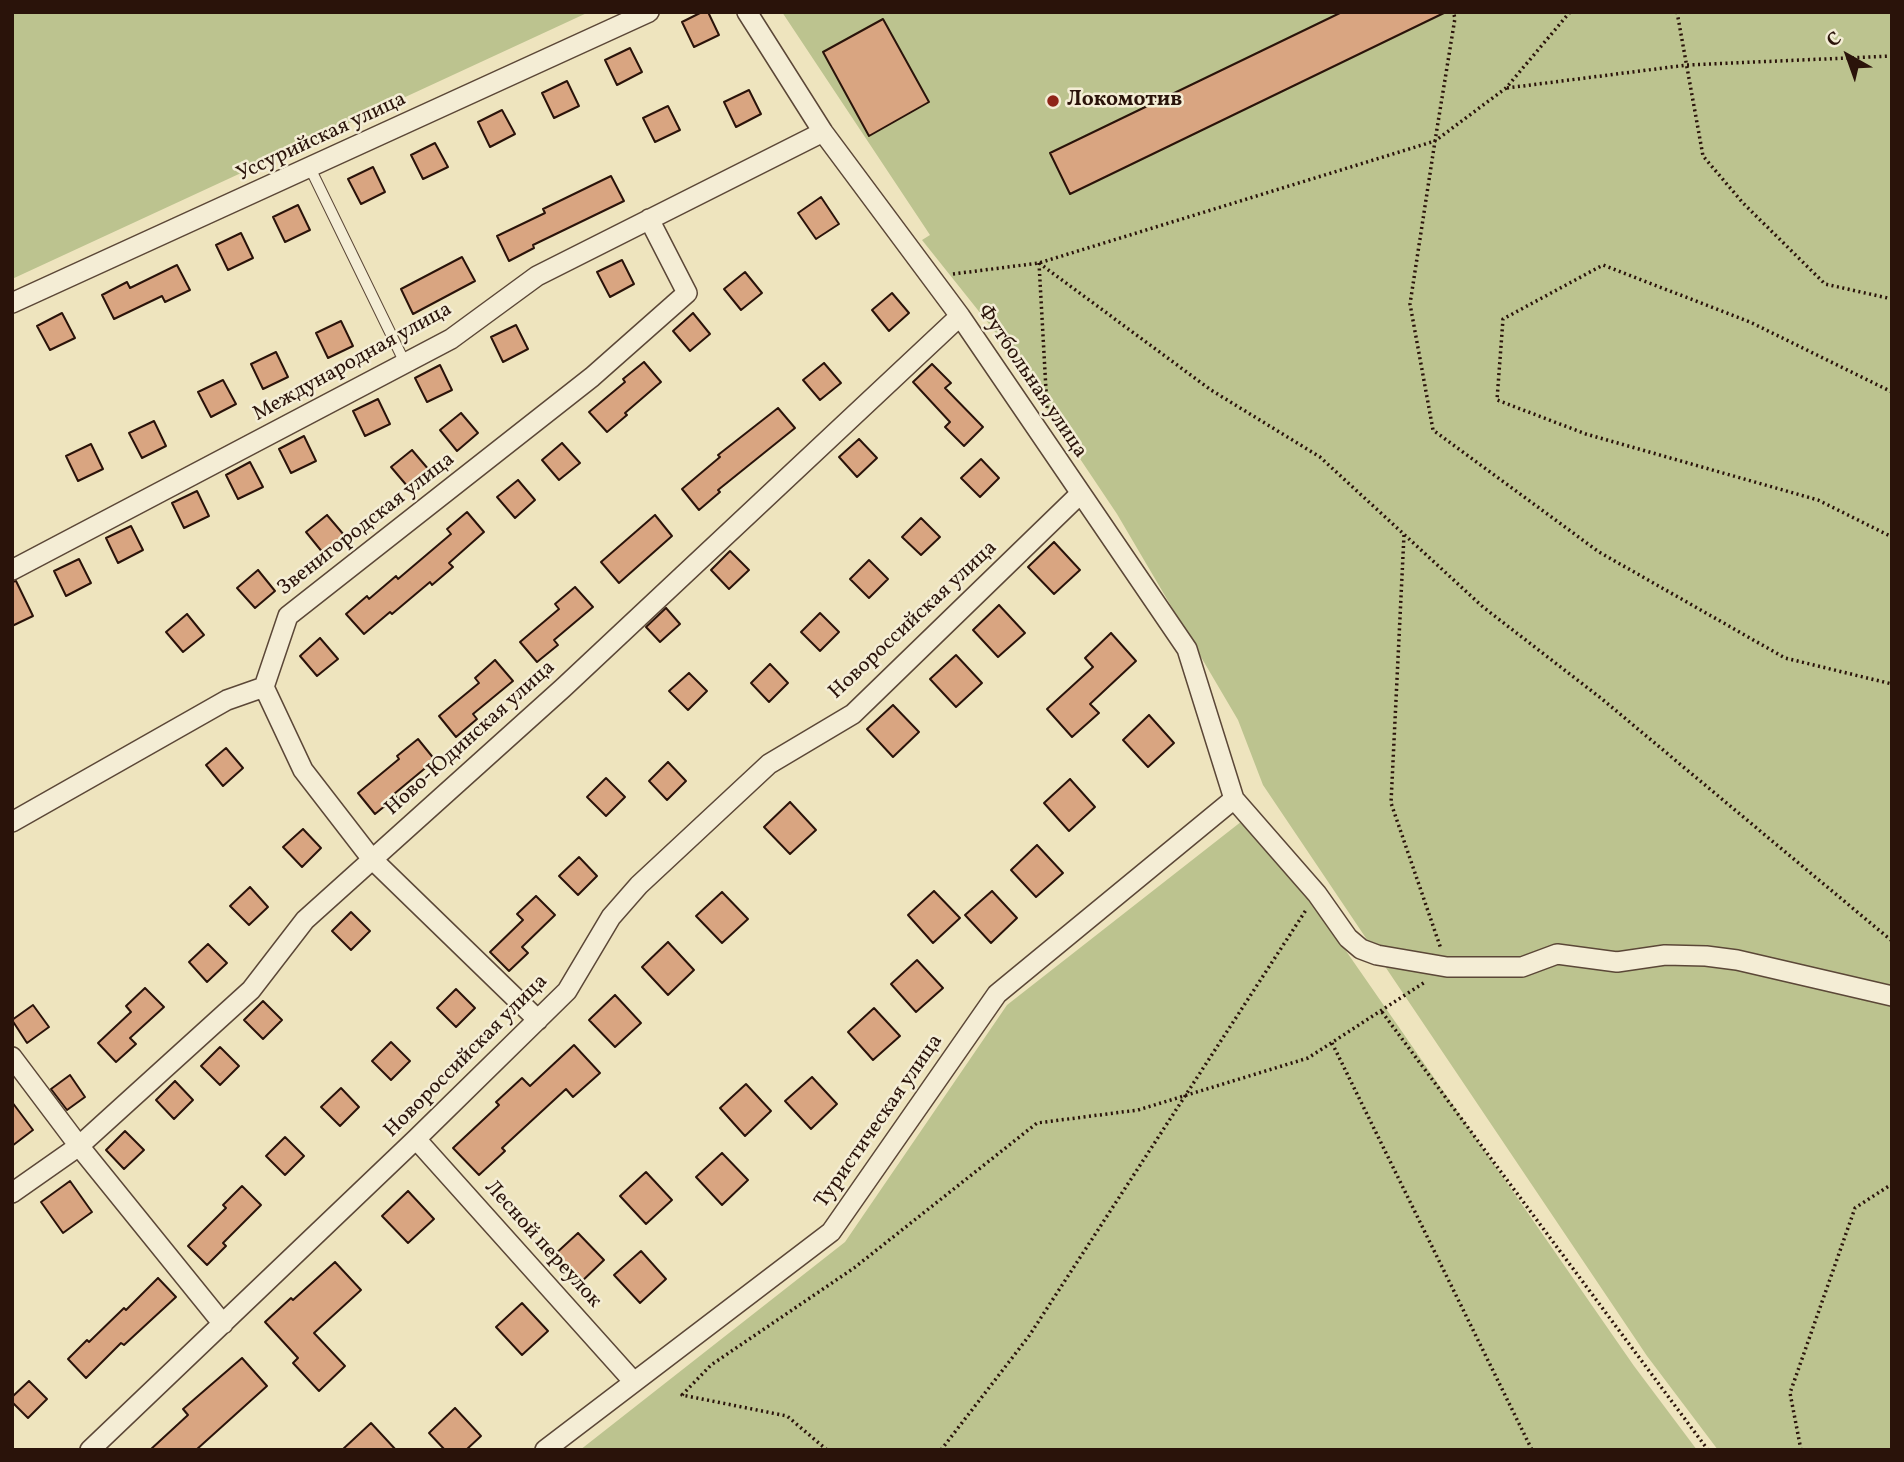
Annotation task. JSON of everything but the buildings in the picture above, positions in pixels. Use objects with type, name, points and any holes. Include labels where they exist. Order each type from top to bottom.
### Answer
[{"type":"street","name":"Уссурийская улица","points":[[12,303],[649,12]]},
{"type":"street","name":"Футбольная улица","points":[[747,12],[823,132],[960,316],[1187,649],[1234,799]]},
{"type":"street","name":"Международная улица","points":[[12,570],[451,339],[537,276],[823,132]]},
{"type":"street","name":"Звенигородская улица","points":[[264,687],[288,616],[592,377],[687,293],[649,219]]},
{"type":"street","name":"Ново-Юдинская улица","points":[[12,1193],[79,1146],[251,990],[305,920],[563,688],[960,316]]},
{"type":"street","name":"Новороссийская улица","points":[[90,1450],[567,991],[611,917],[639,885],[769,764],[853,714],[1080,494]]},
{"type":"street","points":[[12,822],[227,700],[264,687],[303,770],[371,858],[538,1020]]},
{"type":"street","points":[[1234,799],[1317,894],[1348,939],[1361,949],[1377,955],[1447,967],[1522,967],[1557,954],[1617,962],[1665,955],[1706,956],[1749,963],[1892,996]]},
{"type":"street","name":"Туристическая улица","points":[[545,1450],[831,1232],[997,994],[1234,799]]},
{"type":"street","points":[[12,1057],[79,1146],[223,1324]]},
{"type":"street","name":"Лесной переулок","points":[[416,1139],[633,1381]]},
{"type":"lane","points":[[310,168],[406,364]]},
{"type":"path","points":[[1453,12],[1455,18],[1410,304],[1433,430],[1599,552],[1785,658],[1892,684]]},
{"type":"path","points":[[930,276],[1039,263],[1435,141],[1506,88],[1570,12]]},
{"type":"path","points":[[1677,12],[1703,156],[1743,203],[1825,285],[1892,299]]},
{"type":"path","points":[[1506,88],[1687,65],[1892,56]]},
{"type":"path","points":[[1039,263],[1047,409]]},
{"type":"path","points":[[1039,263],[1211,390],[1320,457],[1483,607],[1602,699],[1892,941]]},
{"type":"path","points":[[1892,392],[1750,322],[1603,265],[1503,319],[1497,400],[1586,434],[1818,500],[1892,537]]},
{"type":"path","points":[[827,1450],[787,1416],[682,1395],[711,1366],[854,1268],[1037,1123],[1138,1110],[1308,1058],[1447,967],[1391,803],[1404,535]]},
{"type":"path","points":[[941,1450],[1030,1336],[1317,894]]},
{"type":"path","points":[[1382,1012],[1708,1450]]},
{"type":"path","points":[[1332,1042],[1532,1450]]},
{"type":"path","points":[[1801,1450],[1790,1393],[1855,1208],[1892,1184]]},
{"type":"green space","points":[[12,12],[589,12],[12,279]]},
{"type":"green space","points":[[782,12],[1892,12],[1892,1450],[1718,1450],[1647,1356],[1263,785],[1238,720],[1117,514],[993,329],[922,240],[930,235]]},
{"type":"green space","points":[[1251,814],[1634,1366],[1697,1450],[580,1450],[845,1242],[1007,1005]]},
{"type":"place","name":"Локомотив","points":[[1053,101]]}]
